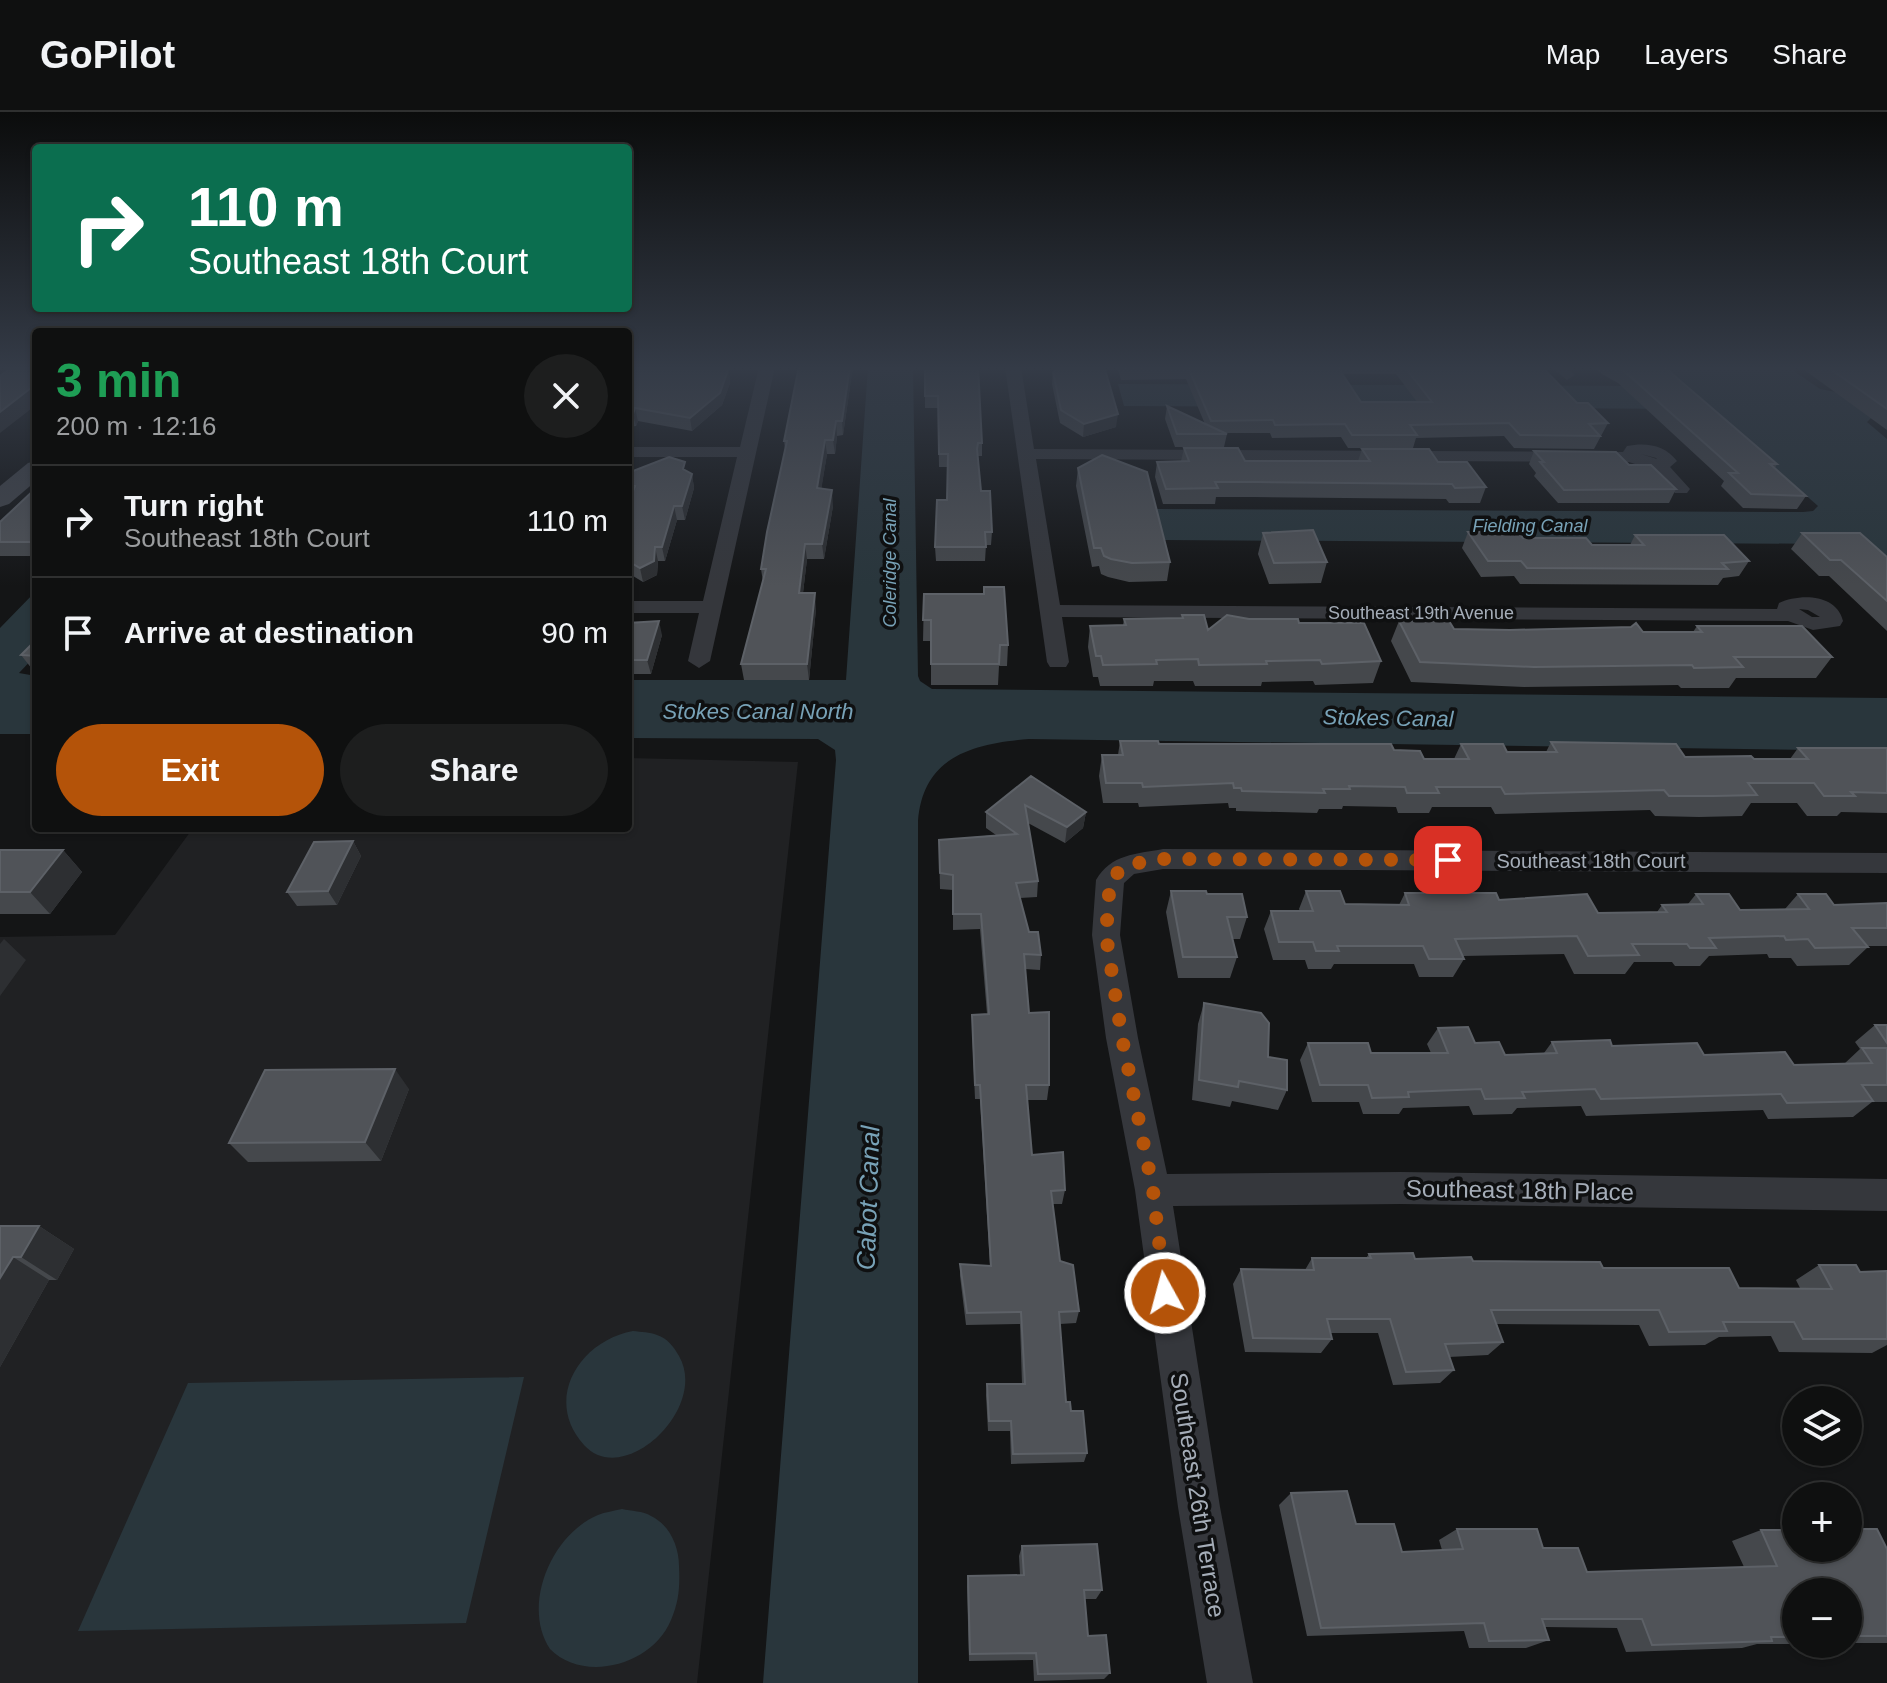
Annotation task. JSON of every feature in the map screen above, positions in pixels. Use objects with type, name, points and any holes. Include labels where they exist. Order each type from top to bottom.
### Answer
[{"type":"street","points":[[699,661],[751,440]]},
{"type":"street","points":[[1025,440],[1058,662]]},
{"type":"street","points":[[1,492],[32,450]]},
{"type":"street","points":[[1027,454],[1632,457],[1633,450],[1657,451],[1668,459],[1666,463],[1658,465],[1681,489]]},
{"type":"street","points":[[632,452],[748,452]]},
{"type":"street","points":[[1,492],[32,471]]},
{"type":"street","points":[[632,607],[712,607]]},
{"type":"street","name":"Southeast 19th Avenue","points":[[1051,611],[1791,615]]},
{"type":"street","name":"Southeast 18th Court","points":[[1110,880],[1126,865],[1163,859],[1887,863]]},
{"type":"street","name":"Southeast 26th Terrace","points":[[1110,880],[1106,935],[1122,1038],[1153,1190],[1199,1507],[1230,1683]]},
{"type":"street","name":"Southeast 18th Place","points":[[1153,1190],[1401,1188],[1887,1195]]},
{"type":"shaded area","points":[[632,758],[798,762],[697,1683],[0,1683],[0,937],[115,935],[190,832],[632,832]]},
{"type":"water","points":[[863,440],[914,440],[918,676],[932,689],[1887,698],[1887,751],[1029,739],[971,750],[941,768],[930,781],[922,799],[918,821],[918,1683],[763,1683],[835,750],[818,739],[632,738],[632,680],[846,680]]},
{"type":"water","name":"Fielding Canal","points":[[1743,440],[1887,440],[1887,564],[1842,544],[1165,540],[1155,509],[1803,512],[1813,511],[1818,506]]},
{"type":"water","points":[[32,595],[32,659],[19,673],[32,675],[32,734],[0,734],[0,628]]},
{"type":"water","points":[[633,1331],[661,1336],[675,1349],[685,1377],[682,1398],[673,1419],[640,1450],[620,1457],[601,1456],[584,1445],[572,1428],[567,1410],[567,1392],[583,1360],[597,1347]]},
{"type":"water","points":[[524,1377],[466,1623],[78,1631],[188,1383]]},
{"type":"water","points":[[622,1509],[651,1516],[672,1537],[679,1566],[676,1607],[662,1636],[649,1649],[616,1664],[598,1667],[580,1665],[550,1649],[542,1631],[540,1592],[555,1554],[567,1538],[598,1515]]},
{"type":"building","points":[[825,440],[817,488],[832,490],[822,544],[805,544],[799,593],[815,593],[807,664],[741,664],[766,569],[761,569],[787,441],[784,441]]},
{"type":"building","points":[[939,440],[982,440],[977,449],[981,491],[990,491],[992,532],[985,532],[986,547],[935,547],[937,500],[947,500],[948,454],[939,454]]},
{"type":"building","points":[[1701,440],[1749,440],[1777,464],[1770,464],[1806,496],[1751,494],[1729,473],[1738,473]]},
{"type":"building","points":[[1184,448],[1238,448],[1245,461],[1370,461],[1362,449],[1429,449],[1438,462],[1467,462],[1486,487],[1215,482],[1218,488],[1166,489],[1157,462],[1189,461]]},
{"type":"building","points":[[1534,451],[1616,452],[1629,465],[1651,465],[1676,489],[1564,490]]},
{"type":"building","points":[[1102,455],[1147,472],[1170,562],[1132,563],[1111,559],[1104,556],[1101,548],[1094,548],[1078,468]]},
{"type":"building","points":[[669,457],[685,462],[683,469],[692,474],[682,506],[674,506],[662,547],[655,547],[654,561],[640,568],[632,563],[632,494],[635,486],[632,486],[632,471]]},
{"type":"building","points":[[32,492],[32,542],[0,542],[0,522]]},
{"type":"building","points":[[1313,530],[1327,562],[1274,563],[1263,533]]},
{"type":"building","points":[[1468,532],[1518,532],[1523,538],[1586,538],[1592,545],[1644,545],[1635,535],[1724,535],[1749,561],[1722,563],[1728,569],[1527,568],[1521,561],[1488,561]]},
{"type":"building","points":[[1802,533],[1860,533],[1887,557],[1887,601],[1841,560],[1830,560]]},
{"type":"building","points":[[984,587],[1004,587],[1008,645],[1000,645],[999,664],[931,664],[931,620],[923,620],[924,594],[984,594]]},
{"type":"building","points":[[1182,615],[1204,615],[1208,630],[1227,615],[1249,619],[1298,619],[1299,623],[1364,623],[1381,661],[1322,664],[1320,660],[1266,661],[1267,664],[1199,665],[1198,659],[1156,660],[1157,664],[1103,665],[1101,656],[1096,656],[1090,626],[1126,625],[1124,619],[1183,618]]},
{"type":"building","points":[[659,621],[647,660],[632,660],[632,623]]},
{"type":"building","points":[[1399,621],[1449,621],[1454,629],[1510,630],[1631,627],[1636,623],[1643,632],[1702,632],[1697,626],[1802,626],[1832,657],[1734,657],[1743,667],[1694,668],[1692,665],[1534,667],[1420,662]]},
{"type":"building","points":[[32,644],[32,656],[21,655]]},
{"type":"building","points":[[1120,741],[1158,741],[1159,744],[1391,744],[1394,750],[1420,751],[1424,759],[1469,759],[1461,744],[1503,744],[1507,752],[1557,752],[1551,742],[1676,744],[1685,757],[1751,756],[1754,759],[1808,759],[1798,748],[1887,748],[1887,793],[1851,792],[1855,796],[1824,796],[1814,783],[1748,783],[1757,795],[1714,796],[1669,796],[1664,790],[1505,794],[1501,787],[1436,787],[1439,793],[1407,793],[1405,787],[1349,786],[1350,789],[1323,789],[1325,793],[1242,791],[1241,788],[1234,788],[1233,783],[1143,787],[1142,783],[1106,783],[1102,755],[1123,755]]},
{"type":"building","points":[[1031,776],[1086,812],[1067,827],[1025,805],[1038,881],[1016,883],[1029,932],[1038,932],[1041,955],[1024,954],[1029,1013],[1049,1012],[1049,1085],[1026,1085],[1032,1155],[1063,1152],[1065,1190],[1051,1191],[1060,1261],[1073,1265],[1079,1311],[1059,1312],[1066,1402],[1070,1402],[1071,1411],[1083,1411],[1087,1453],[1013,1454],[1011,1421],[989,1421],[987,1384],[1025,1384],[1021,1312],[967,1313],[960,1264],[991,1266],[980,1085],[975,1085],[972,1015],[989,1014],[981,914],[953,914],[953,875],[940,873],[939,840],[1017,834],[986,812]]},
{"type":"building","points":[[353,841],[328,891],[287,892],[314,842]]},
{"type":"building","points":[[0,850],[63,850],[30,892],[0,892]]},
{"type":"building","points":[[1171,891],[1242,894],[1247,917],[1227,917],[1237,957],[1183,957]]},
{"type":"building","points":[[1306,891],[1340,891],[1345,904],[1409,905],[1405,893],[1496,893],[1499,900],[1587,894],[1598,913],[1667,912],[1662,905],[1703,904],[1696,894],[1729,894],[1740,910],[1809,909],[1798,894],[1826,894],[1834,905],[1887,903],[1887,928],[1852,928],[1868,947],[1815,948],[1808,939],[1786,940],[1784,936],[1709,938],[1716,948],[1690,948],[1687,944],[1632,944],[1639,955],[1588,956],[1577,936],[1455,939],[1464,959],[1429,959],[1423,946],[1337,946],[1339,951],[1316,951],[1313,942],[1279,942],[1271,911],[1313,911]]},
{"type":"building","points":[[1204,1003],[1261,1013],[1269,1023],[1268,1057],[1287,1060],[1287,1090],[1239,1081],[1238,1087],[1199,1080]]},
{"type":"building","points":[[1875,1025],[1887,1025],[1887,1043]]},
{"type":"building","points":[[1468,1027],[1475,1043],[1499,1042],[1505,1055],[1557,1053],[1552,1042],[1610,1040],[1612,1046],[1697,1043],[1704,1055],[1785,1052],[1794,1065],[1872,1063],[1862,1048],[1887,1048],[1887,1085],[1862,1085],[1873,1101],[1787,1103],[1781,1094],[1601,1099],[1595,1089],[1522,1092],[1525,1098],[1485,1099],[1481,1089],[1408,1092],[1409,1097],[1372,1098],[1368,1085],[1320,1085],[1308,1043],[1368,1043],[1371,1053],[1448,1053],[1438,1028]]},
{"type":"building","points":[[395,1069],[365,1142],[229,1143],[265,1070]]},
{"type":"building","points":[[0,1226],[39,1226],[21,1257],[13,1257],[0,1278]]},
{"type":"building","points":[[1413,1253],[1415,1259],[1471,1257],[1473,1261],[1600,1262],[1603,1268],[1729,1268],[1739,1288],[1832,1289],[1819,1265],[1856,1265],[1860,1272],[1887,1271],[1887,1339],[1803,1339],[1794,1322],[1723,1322],[1727,1331],[1669,1332],[1659,1310],[1491,1310],[1503,1342],[1445,1344],[1454,1370],[1406,1372],[1390,1319],[1327,1319],[1332,1339],[1253,1338],[1241,1269],[1314,1270],[1312,1258],[1371,1258],[1369,1254]]},
{"type":"building","points":[[1347,1491],[1356,1524],[1394,1524],[1402,1552],[1463,1549],[1457,1529],[1537,1529],[1543,1548],[1578,1548],[1587,1572],[1777,1566],[1761,1530],[1782,1530],[1782,1562],[1862,1562],[1862,1529],[1877,1529],[1887,1549],[1887,1636],[1862,1636],[1862,1578],[1782,1578],[1782,1637],[1771,1637],[1772,1641],[1652,1645],[1642,1619],[1542,1619],[1549,1640],[1489,1641],[1484,1623],[1321,1628],[1291,1493]]},
{"type":"building","points":[[1097,1544],[1102,1590],[1084,1590],[1088,1636],[1106,1635],[1110,1673],[1038,1674],[1036,1653],[970,1654],[968,1576],[1024,1575],[1022,1546]]},
{"type":"route","points":[[1165,1293],[1153,1190],[1122,1038],[1106,935],[1110,880],[1126,865],[1163,859],[1448,860]]},
{"type":"water label","name":"Coleridge Canal","points":[[890,563]]},
{"type":"water label","name":"Stokes Canal North","points":[[758,711]]},
{"type":"water label","name":"Stokes Canal","points":[[1388,718]]},
{"type":"water label","name":"Cabot Canal","points":[[868,1198]]}]
